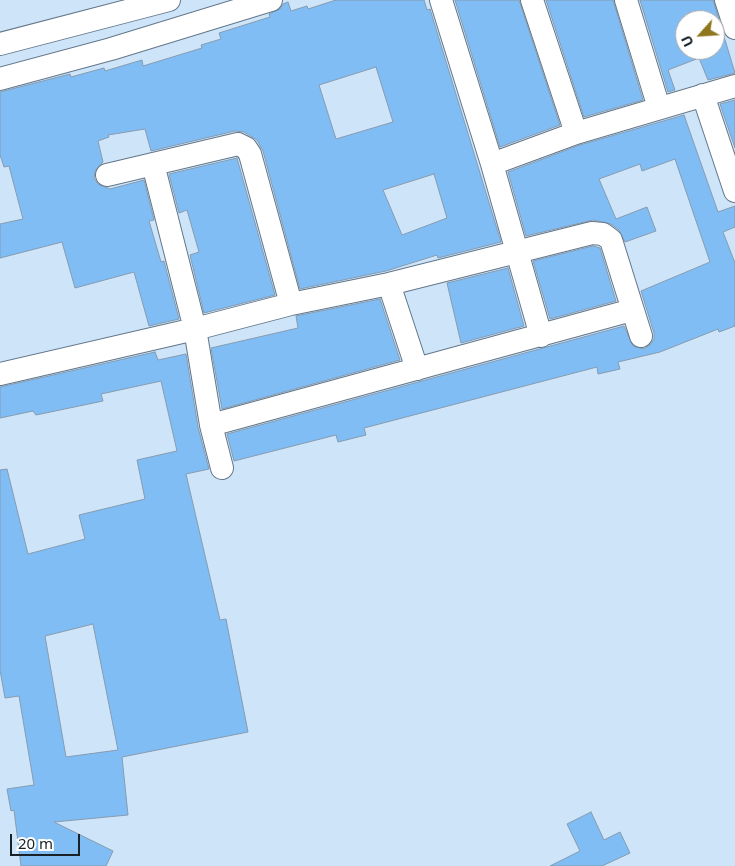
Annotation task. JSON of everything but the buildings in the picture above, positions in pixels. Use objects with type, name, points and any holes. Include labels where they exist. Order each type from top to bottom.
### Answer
[{"type":"street","points":[[0,44],[169,0]]},
{"type":"street","points":[[0,79],[110,49],[271,0]]},
{"type":"street","points":[[441,0],[492,164],[541,336]]},
{"type":"street","points":[[532,0],[576,133]]},
{"type":"street","points":[[626,0],[659,108]]},
{"type":"street","points":[[726,0],[735,28]]},
{"type":"street","points":[[101,19],[110,49]]},
{"type":"street","points":[[492,164],[576,133],[735,86]]},
{"type":"street","points":[[703,96],[735,191]]},
{"type":"street","points":[[107,175],[238,144],[246,148],[250,154],[291,304]]},
{"type":"street","points":[[153,164],[195,329],[211,425],[222,468]]},
{"type":"street","points":[[0,374],[195,329],[291,304],[389,284],[592,233],[603,234],[611,240],[641,336]]},
{"type":"street","points":[[389,284],[417,369]]},
{"type":"street","points":[[211,425],[632,310]]}]
